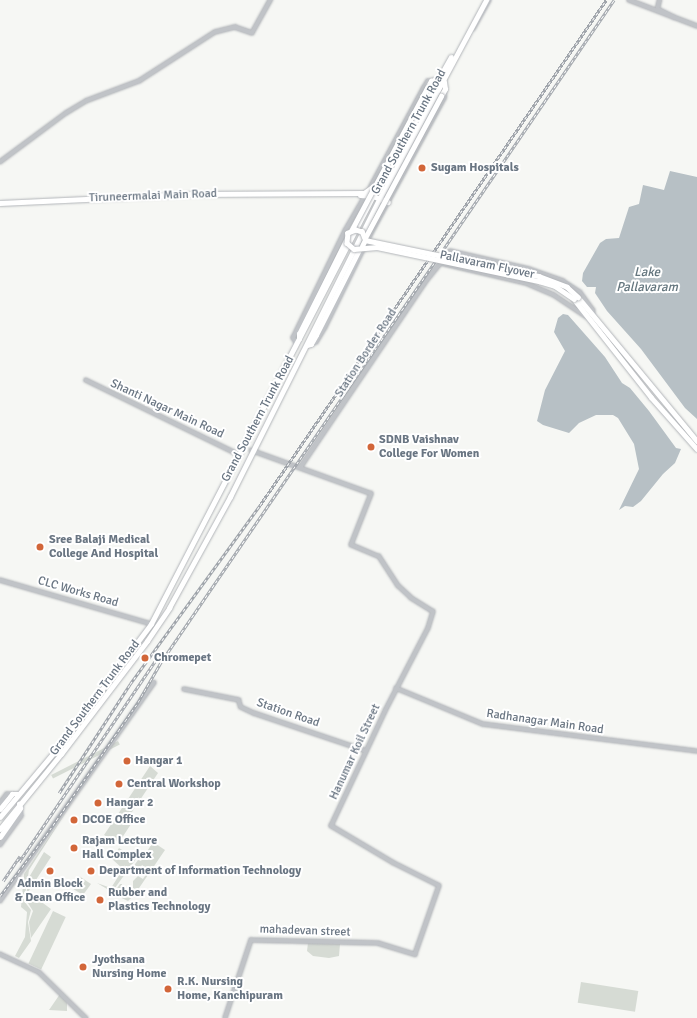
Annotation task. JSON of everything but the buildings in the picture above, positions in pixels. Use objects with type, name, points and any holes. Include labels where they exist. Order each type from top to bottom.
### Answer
[{"type":"main road","name":"Grand Southern Trunk Road","points":[[0,829],[61,754],[151,635],[210,534],[252,451],[309,345],[380,198],[444,82],[451,68],[451,61],[485,0]]},
{"type":"main road","name":"Grand Southern Trunk Road","points":[[0,817],[61,744],[151,624],[373,196],[438,79],[485,0]]},
{"type":"main road","points":[[298,342],[302,328],[346,240],[348,233],[359,220],[431,81],[438,79]]},
{"type":"main road","points":[[309,345],[316,335],[445,89],[444,82]]},
{"type":"main road","points":[[404,155],[411,159]]},
{"type":"main road","name":"Tiruneermalai Main Road","points":[[0,203],[193,194],[364,194],[376,182],[382,181]]},
{"type":"main road","name":"Tiruneermalai Main Road","points":[[307,193],[366,195],[380,198],[388,202]]},
{"type":"main road","name":"Pallavaram Flyover","points":[[348,233],[359,231],[365,239],[540,276],[567,287],[592,318]]},
{"type":"main road","name":"Pallavaram Flyover","points":[[346,240],[351,247],[362,247],[539,281],[555,286],[576,298]]},
{"type":"main road","points":[[592,318],[697,441]]},
{"type":"main road","points":[[592,318],[683,436],[697,450]]},
{"type":"main road","points":[[0,809],[2,803],[12,794],[18,794]]},
{"type":"main road","points":[[0,837],[16,815],[20,806]]},
{"type":"street","points":[[0,162],[66,113],[86,102],[139,81],[215,32],[235,27],[252,33],[270,0]]},
{"type":"street","points":[[451,68],[489,0]]},
{"type":"street","points":[[629,0],[697,26]]},
{"type":"street","points":[[660,0],[658,9],[675,18]]},
{"type":"street","points":[[298,342],[293,338],[345,231],[369,190],[423,89],[428,81],[431,81]]},
{"type":"street","points":[[309,345],[316,342],[325,327],[362,247],[444,98],[445,89]]},
{"type":"street","name":"Station Border Road","points":[[300,468],[391,333],[450,251],[529,269],[563,281],[580,292],[593,310],[592,318]]},
{"type":"street","points":[[441,263],[526,283],[554,295],[592,318]]},
{"type":"street","name":"Shanti Nagar Main Road","points":[[86,380],[240,455]]},
{"type":"street","points":[[252,451],[300,468]]},
{"type":"street","name":"Hanumar Koil Street","points":[[300,468],[371,494],[351,545],[380,558],[386,571],[398,586],[411,598],[433,612],[428,628],[396,688],[331,826],[393,863],[439,886],[415,954]]},
{"type":"street","name":"CLC Works Road","points":[[0,580],[151,624]]},
{"type":"street","points":[[0,901],[154,683]]},
{"type":"street","name":"Radhanagar Main Road","points":[[396,688],[483,724],[697,751]]},
{"type":"street","name":"Station Road","points":[[184,689],[239,700],[241,706],[254,713],[366,751]]},
{"type":"street","points":[[0,845],[21,816],[20,806]]},
{"type":"street","name":"mahadevan street","points":[[225,1018],[251,940],[375,942],[415,954]]},
{"type":"street","points":[[0,954],[39,972],[86,1018]]},
{"type":"shaded area","points":[[118,741],[120,745],[53,779],[51,775]]},
{"type":"shaded area","points":[[150,766],[158,773],[128,818],[133,821],[118,844],[104,835]]},
{"type":"shaded area","points":[[72,803],[29,870],[24,901],[31,910],[28,922],[31,941],[19,958],[15,956],[25,937],[27,912],[21,907],[24,874]]},
{"type":"shaded area","points":[[153,842],[165,850],[135,894],[128,901],[113,894],[120,884],[122,884],[122,895],[133,894],[133,881],[138,876],[143,879],[149,870],[142,865],[138,871],[133,867],[138,860],[141,861]]},
{"type":"shaded area","points":[[119,848],[136,859],[112,892],[97,883],[111,888],[123,869],[112,859]]},
{"type":"shaded area","points":[[44,852],[51,857],[28,892],[51,909],[31,938],[29,922],[33,911],[26,900],[28,879]]},
{"type":"shaded area","points":[[79,876],[91,884],[83,895],[70,887]]},
{"type":"shaded area","points":[[53,911],[66,917],[41,969],[28,964]]},
{"type":"shaded area","points":[[308,943],[340,944],[339,956],[329,958],[313,956],[307,951]]},
{"type":"shaded area","points":[[581,982],[638,991],[635,1012],[578,1003]]},
{"type":"shaded area","points":[[60,994],[67,1003],[67,1011],[49,1010]]},
{"type":"water","name":"Lake Pallavaram","points":[[670,171],[697,177],[697,419],[685,408],[641,349],[607,311],[595,293],[596,287],[587,287],[582,281],[583,273],[600,243],[606,239],[619,238],[629,207],[639,204],[643,185],[664,190]]},
{"type":"water","points":[[563,314],[568,315],[605,357],[622,383],[630,388],[676,448],[681,449],[675,463],[663,474],[641,501],[633,507],[625,506],[619,510],[639,469],[634,444],[618,418],[613,415],[596,415],[579,423],[569,433],[543,425],[537,421],[545,390],[565,351],[554,332],[558,318]]},
{"type":"railway","points":[[59,793],[130,684],[260,505],[606,0]]},
{"type":"railway","points":[[0,896],[46,835],[138,702],[161,662],[614,0]]},
{"type":"railway","points":[[19,862],[159,655]]},
{"type":"railway","points":[[3,881],[20,856]]},
{"type":"place","name":"Sugam Hospitals","points":[[422,168]]},
{"type":"place","name":"SDNB Vaishnav College For Women","points":[[371,447]]},
{"type":"place","name":"Sree Balaji Medical College And Hospital","points":[[40,547]]},
{"type":"place","name":"Chromepet","points":[[145,658]]},
{"type":"place","name":"Hangar 1","points":[[127,761]]},
{"type":"place","name":"Central Workshop","points":[[119,784]]},
{"type":"place","name":"Hangar 2","points":[[98,803]]},
{"type":"place","name":"DCOE Office","points":[[74,820]]},
{"type":"place","name":"Rajam Lecture Hall Complex","points":[[74,848]]},
{"type":"place","name":"Admin Block & Dean Office","points":[[50,871]]},
{"type":"place","name":"Department of Information Technology","points":[[91,871]]},
{"type":"place","name":"Rubber and Plastics Technology","points":[[100,900]]},
{"type":"place","name":"Jyothsana Nursing Home","points":[[83,967]]},
{"type":"place","name":"R.K. Nursing Home, Kanchipuram","points":[[168,989]]}]
